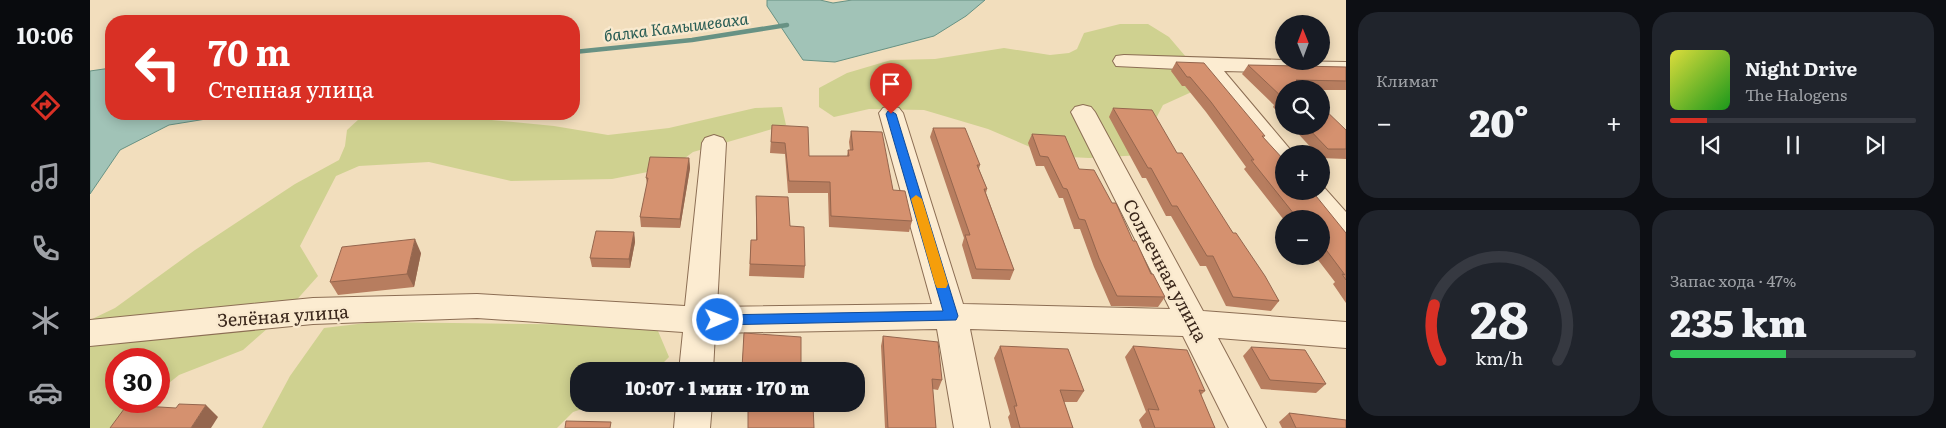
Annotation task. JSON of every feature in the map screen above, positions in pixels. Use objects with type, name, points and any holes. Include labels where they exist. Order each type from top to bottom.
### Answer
[{"type":"street","points":[[1124,61],[1346,68]]},
{"type":"street","points":[[1206,63],[1275,146]]},
{"type":"street","name":"Солнечная улица","points":[[1083,112],[1248,428]]},
{"type":"street","points":[[891,114],[951,316],[972,428]]},
{"type":"street","points":[[697,362],[714,143]]},
{"type":"street","points":[[1320,200],[1346,231]]},
{"type":"street","name":"Зелёная улица","points":[[90,333],[313,311],[477,306],[699,320],[951,316],[1194,323],[1346,335]]},
{"type":"street","points":[[692,428],[693,412]]},
{"type":"green space","points":[[1120,24],[1148,24],[1169,37],[1203,77],[1196,90],[1163,105],[1150,130],[1142,155],[1089,158],[1051,156],[988,129],[924,110],[869,109],[834,117],[819,107],[819,88],[847,73],[891,60],[935,59],[1004,48],[1050,55],[1069,53],[1077,49],[1084,33]]},
{"type":"green space","points":[[782,107],[786,125],[693,152],[673,167],[612,179],[511,181],[429,162],[359,166],[336,176],[300,246],[318,276],[284,314],[243,350],[179,375],[170,382],[170,348],[105,348],[105,413],[131,413],[113,428],[90,428],[90,320],[115,308],[195,250],[295,184],[339,160],[345,146],[347,130],[358,120],[491,120],[554,126],[608,135],[669,128],[755,108]]},
{"type":"green space","points":[[375,322],[608,325],[658,331],[669,357],[664,362],[570,362],[570,412],[573,412],[557,428],[262,428],[290,376],[324,328]]},
{"type":"water","points":[[767,0],[820,0],[833,3],[852,0],[985,0],[966,16],[934,36],[835,62],[803,60],[767,6]]},
{"type":"water","points":[[105,69],[105,120],[200,120],[169,125],[120,150],[90,194],[90,71]]},
{"type":"building","points":[[1176,62],[1204,63],[1265,136],[1262,136],[1275,150],[1275,190],[1251,160],[1254,160],[1211,102],[1190,77],[1187,77]]},
{"type":"building","points":[[1248,65],[1275,66],[1275,70],[1330,70],[1330,67],[1346,67],[1346,81],[1275,80],[1275,90]]},
{"type":"building","points":[[1113,108],[1152,110],[1177,153],[1182,153],[1233,233],[1236,233],[1265,276],[1279,301],[1233,297],[1213,256],[1207,256],[1177,206],[1172,206],[1151,168],[1148,168]]},
{"type":"building","points":[[1330,115],[1346,130],[1346,149],[1330,149],[1330,145],[1324,145],[1315,135],[1330,135]]},
{"type":"building","points":[[772,125],[808,127],[809,156],[849,156],[848,150],[853,150],[851,131],[882,132],[893,190],[905,191],[912,221],[831,216],[830,182],[789,181],[785,143],[771,142]]},
{"type":"building","points":[[933,128],[965,128],[980,165],[977,165],[987,189],[984,189],[1014,270],[976,269],[965,235],[970,235]]},
{"type":"building","points":[[1032,134],[1065,136],[1079,169],[1094,170],[1112,203],[1116,203],[1133,241],[1136,241],[1151,274],[1153,274],[1165,297],[1117,296],[1099,258],[1085,220],[1079,219],[1067,189],[1063,188],[1048,157],[1040,156]]},
{"type":"building","points":[[650,157],[689,158],[680,219],[640,217]]},
{"type":"building","points":[[756,196],[788,197],[790,226],[804,227],[805,266],[750,264],[751,240],[757,240]]},
{"type":"building","points":[[1283,200],[1319,200],[1327,210],[1291,210]]},
{"type":"building","points":[[1330,213],[1346,233],[1346,280],[1342,274],[1345,275],[1330,255]]},
{"type":"building","points":[[596,231],[634,232],[629,259],[590,258]]},
{"type":"building","points":[[415,239],[407,274],[330,282],[342,247]]},
{"type":"building","points":[[744,333],[801,337],[801,362],[742,362]]},
{"type":"building","points":[[883,336],[938,342],[942,380],[932,379],[936,428],[888,428]]},
{"type":"building","points":[[1000,346],[1068,349],[1084,391],[1060,390],[1073,428],[1020,428],[1014,406],[1017,406]]},
{"type":"building","points":[[1133,346],[1187,350],[1205,391],[1199,390],[1215,428],[1155,428],[1148,409],[1159,410]]},
{"type":"building","points":[[1251,347],[1305,350],[1326,384],[1270,380]]},
{"type":"building","points":[[179,404],[206,405],[191,428],[110,428],[121,413],[170,413],[170,408],[176,408]]},
{"type":"building","points":[[748,412],[813,412],[814,428],[748,428]]},
{"type":"building","points":[[1289,413],[1346,420],[1346,428],[1296,428]]},
{"type":"building","points":[[566,421],[611,422],[610,428],[565,428]]},
{"type":"waterway","name":"балка Камышеваха","points":[[580,51],[692,40],[787,25]]},
{"type":"slow traffic","points":[[916,199],[942,284]]},
{"type":"route","points":[[718,320],[951,316],[891,114]]}]
